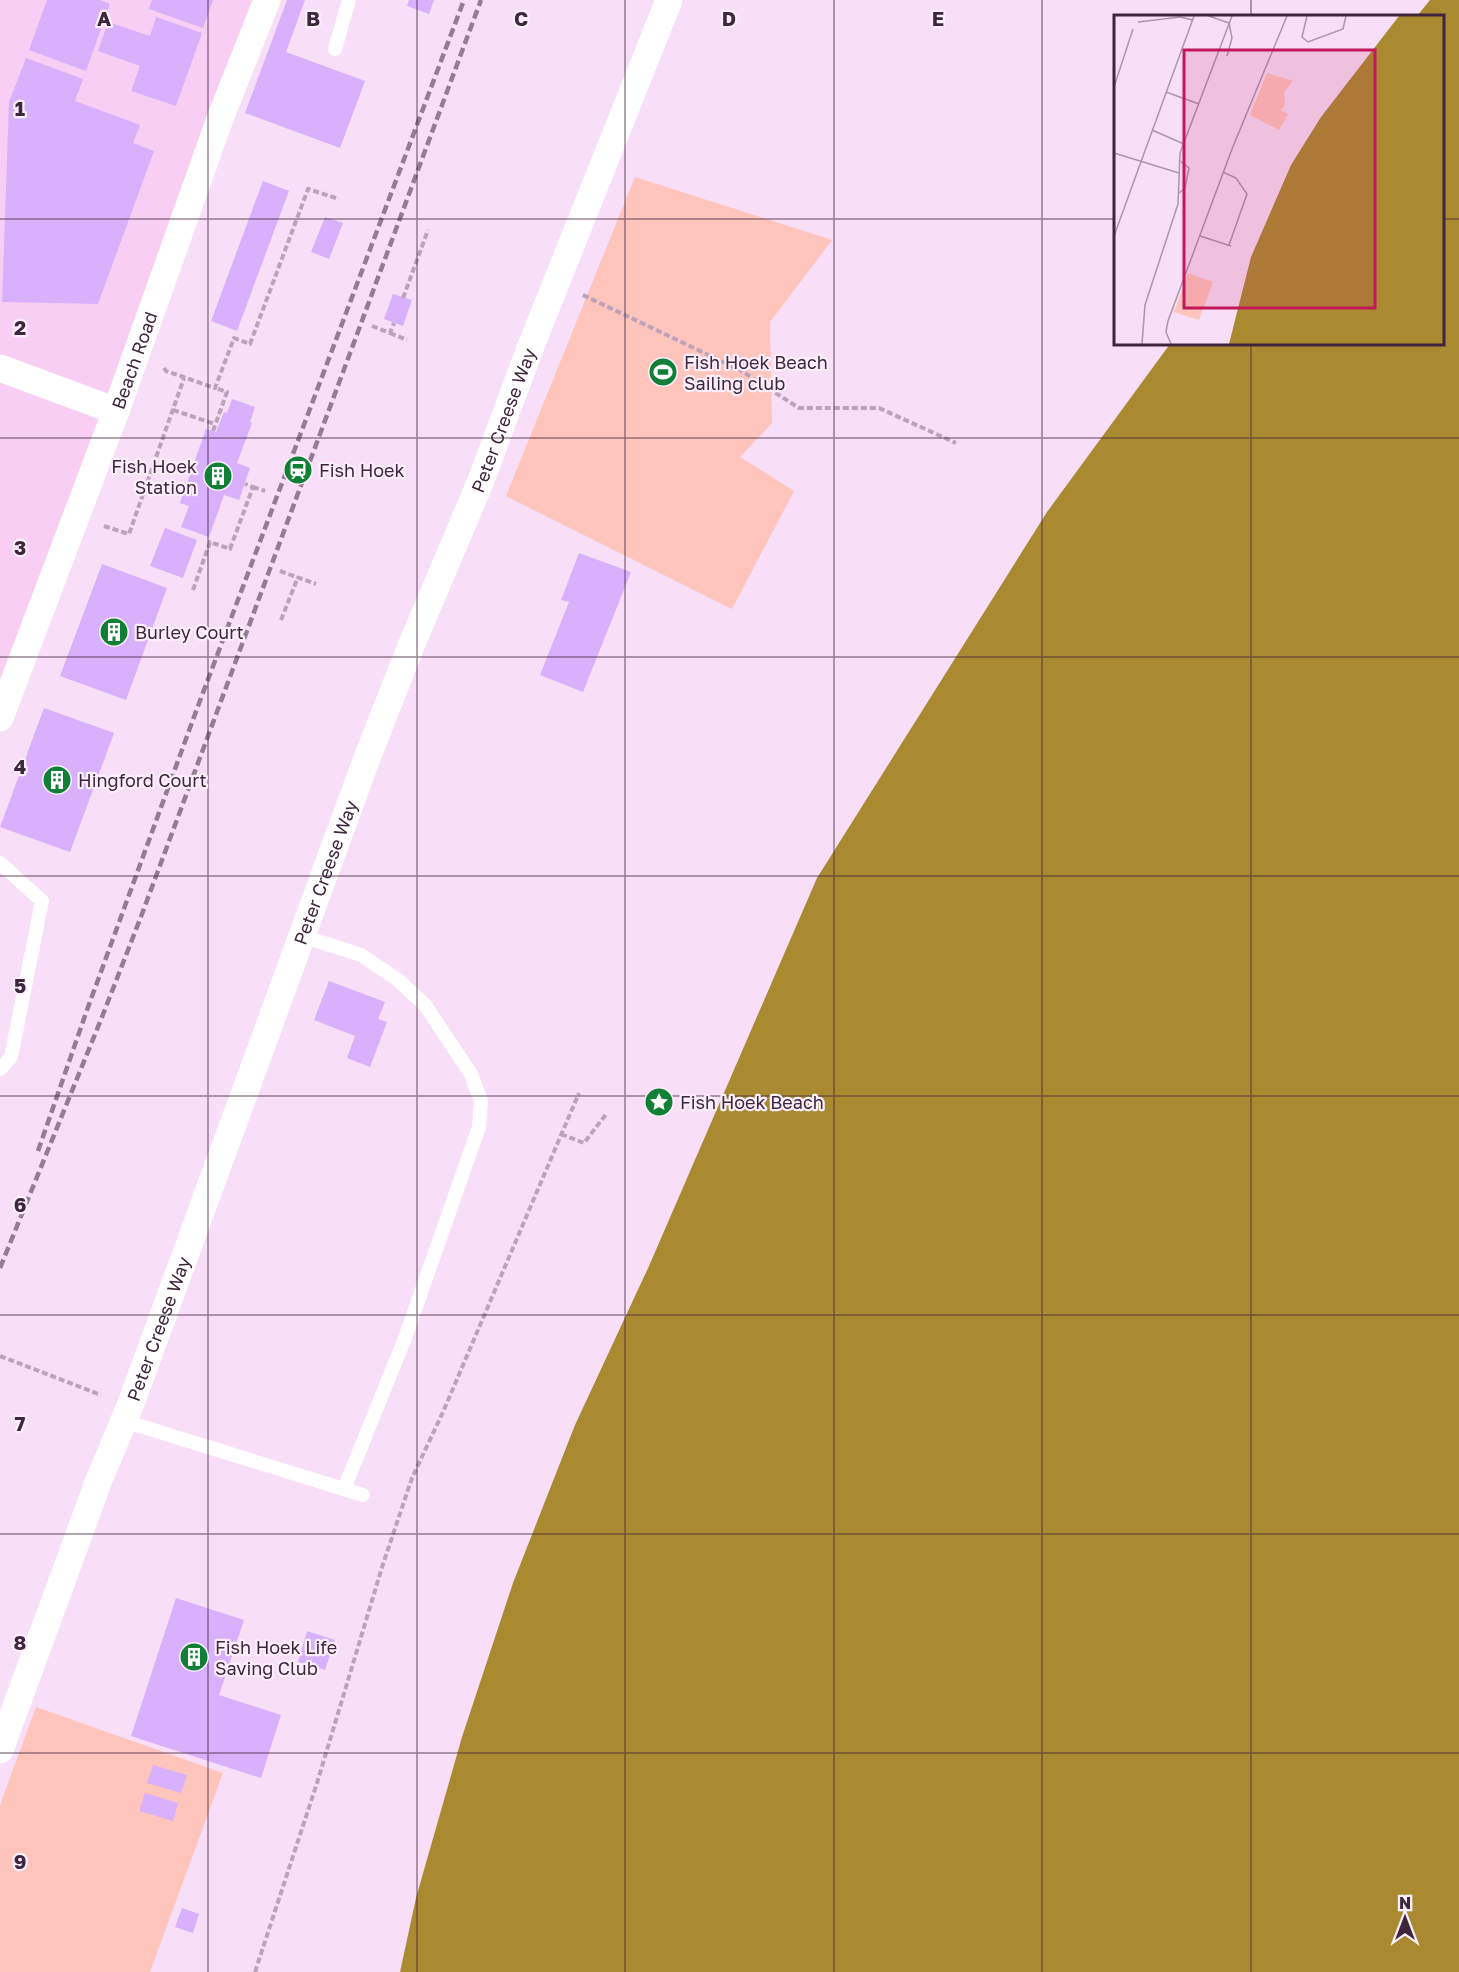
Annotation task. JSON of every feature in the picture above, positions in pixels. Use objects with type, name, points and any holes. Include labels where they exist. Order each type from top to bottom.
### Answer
[{"type":"street","name":"Beach Road","points":[[0,718],[116,411],[221,116],[267,0]]},
{"type":"street","name":"Peter Creese Way","points":[[0,1750],[94,1492],[127,1413],[366,758],[480,483],[529,351],[669,0]]},
{"type":"street","points":[[0,368],[116,411]]},
{"type":"lane","points":[[335,49],[349,0]]},
{"type":"lane","points":[[0,863],[42,901],[11,1057],[0,1069]]},
{"type":"lane","points":[[302,936],[361,955],[398,980],[425,1005],[471,1074],[481,1101],[479,1127],[405,1338],[344,1490]]},
{"type":"lane","points":[[127,1413],[363,1495]]},
{"type":"path","points":[[215,388],[234,338],[250,344],[308,189],[339,199]]},
{"type":"path","points":[[403,298],[428,230]]},
{"type":"path","points":[[558,283],[740,370],[799,408],[879,408],[956,443]]},
{"type":"path","points":[[390,333],[394,323]]},
{"type":"path","points":[[372,326],[406,340]]},
{"type":"path","points":[[161,362],[166,372],[227,392],[213,431]]},
{"type":"path","points":[[95,522],[129,534],[184,378]]},
{"type":"path","points":[[173,410],[215,424]]},
{"type":"path","points":[[245,484],[265,491]]},
{"type":"path","points":[[193,590],[210,542],[230,549],[253,487]]},
{"type":"path","points":[[280,571],[316,584]]},
{"type":"path","points":[[281,620],[298,577]]},
{"type":"path","points":[[255,1972],[317,1783],[383,1564],[412,1478],[443,1412],[579,1093]]},
{"type":"path","points":[[561,1134],[584,1143],[607,1113]]},
{"type":"path","points":[[0,1356],[127,1413]]},
{"type":"shaded area","points":[[0,0],[267,0],[0,718]]},
{"type":"shaded area","points":[[1430,0],[1459,0],[1459,1972],[400,1972],[416,1898],[462,1737],[513,1583],[575,1425],[649,1266],[817,878],[1047,512],[1169,345],[1444,345],[1444,15],[1418,15]]},
{"type":"shaded area","name":"Fish Hoek Beach Sailing club","points":[[635,177],[832,240],[770,322],[772,423],[740,457],[794,491],[732,609],[506,496]]},
{"type":"shaded area","points":[[36,1707],[223,1773],[150,1972],[0,1972],[0,1805]]},
{"type":"building","points":[[47,0],[100,0],[110,4],[86,71],[29,50]]},
{"type":"building","points":[[152,0],[213,0],[203,28],[149,9]]},
{"type":"building","points":[[287,0],[305,0],[286,52],[365,81],[340,148],[245,113]]},
{"type":"building","points":[[409,0],[434,0],[429,14],[407,6]]},
{"type":"building","points":[[156,17],[202,33],[176,106],[131,91],[140,66],[98,51],[108,22],[150,36]]},
{"type":"building","points":[[26,58],[83,79],[75,101],[140,125],[133,143],[154,151],[98,304],[2,302],[9,102]]},
{"type":"building","points":[[263,181],[289,191],[237,331],[211,321]]},
{"type":"building","points":[[325,217],[343,223],[329,259],[311,252]]},
{"type":"building","points":[[393,294],[412,300],[403,326],[384,319]]},
{"type":"building","name":"Fish Hoek Station","points":[[232,399],[255,407],[250,422],[252,423],[237,463],[250,468],[239,500],[224,495],[209,537],[181,527],[189,506],[180,503],[206,429],[216,432]]},
{"type":"building","points":[[165,528],[197,540],[183,578],[150,566]]},
{"type":"building","points":[[579,553],[631,572],[583,692],[540,675],[569,602],[561,600]]},
{"type":"building","name":"Burley Court","points":[[102,564],[167,588],[126,700],[60,676]]},
{"type":"building","name":"Hingford Court","points":[[44,708],[114,733],[70,852],[0,827]]},
{"type":"building","points":[[329,981],[385,1002],[378,1019],[387,1022],[370,1067],[347,1058],[355,1036],[314,1020]]},
{"type":"building","name":"Fish Hoek Life Saving Club","points":[[176,1598],[244,1620],[219,1695],[281,1715],[261,1778],[131,1736]]},
{"type":"building","points":[[307,1631],[335,1640],[325,1670],[298,1662]]},
{"type":"building","points":[[153,1765],[187,1775],[181,1793],[147,1783]]},
{"type":"building","points":[[145,1793],[178,1803],[173,1821],[139,1811]]},
{"type":"building","points":[[182,1908],[199,1914],[193,1933],[175,1927]]},
{"type":"railway","points":[[38,1151],[198,706],[464,0]]},
{"type":"railway","points":[[0,1268],[142,914],[481,0]]},
{"type":"place","name":"Fish Hoek Beach Sailing club","points":[[663,372]]},
{"type":"place","name":"Fish Hoek","points":[[298,470]]},
{"type":"place","name":"Fish Hoek Station","points":[[218,476]]},
{"type":"place","name":"Burley Court","points":[[114,632]]},
{"type":"place","name":"Hingford Court","points":[[57,780]]},
{"type":"place","name":"Fish Hoek Beach","points":[[659,1102]]},
{"type":"place","name":"Fish Hoek Life Saving Club","points":[[194,1657]]}]
